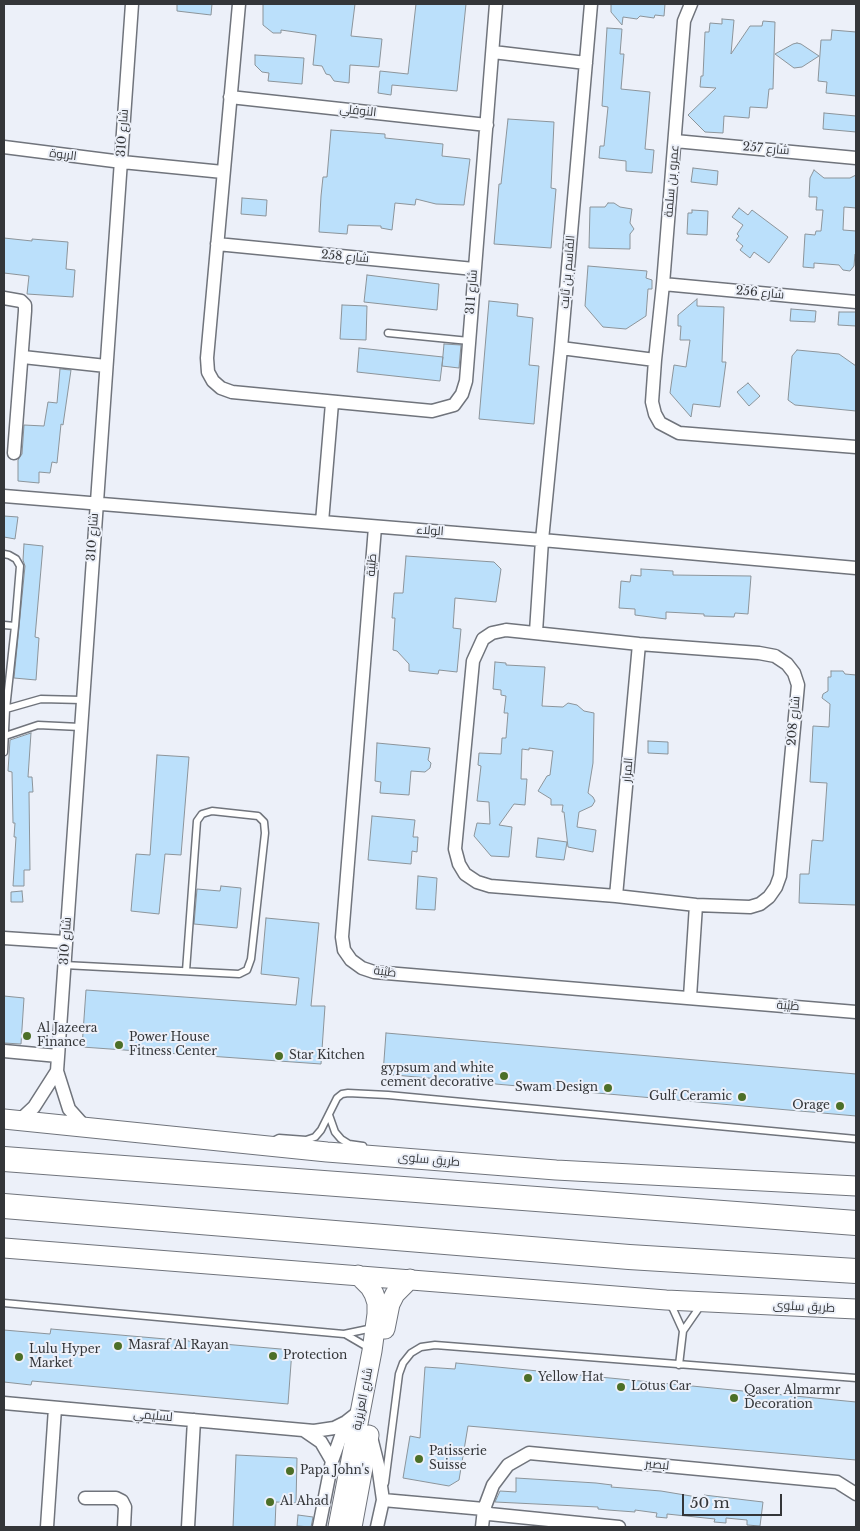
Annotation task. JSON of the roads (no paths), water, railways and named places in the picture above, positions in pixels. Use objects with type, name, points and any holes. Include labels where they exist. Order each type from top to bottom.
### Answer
[{"type":"highway","points":[[4,1157],[856,1223]]},
{"type":"highway","points":[[4,1206],[629,1258],[856,1271]]},
{"type":"highway","points":[[4,1216],[97,1215]]},
{"type":"main road","name":"طريق سلوى","points":[[11,1120],[392,1157],[556,1170],[856,1186]]},
{"type":"main road","name":"طريق سلوى","points":[[4,1248],[666,1300],[856,1309]]},
{"type":"main road","name":"شارع العزيزية","points":[[338,1527],[353,1417],[372,1351],[376,1327],[377,1303],[374,1294],[358,1275]]},
{"type":"main road","name":"شارع العزيزية","points":[[352,1527],[387,1314],[395,1294],[410,1279]]},
{"type":"street","name":"شارع 310","points":[[11,1120],[34,1107],[56,1071],[58,1056],[132,4]]},
{"type":"street","name":"شارع 311","points":[[239,4],[207,358],[208,372],[220,388],[232,392],[432,411],[454,405],[462,394],[466,381],[496,4]]},
{"type":"street","name":"القاسم بن ثابت","points":[[542,540],[591,4]]},
{"type":"street","name":"عمرو بن سلمة","points":[[691,4],[684,21],[655,360],[652,402],[655,414],[660,423],[669,429],[679,432],[856,447]]},
{"type":"street","points":[[493,52],[586,63]]},
{"type":"street","name":"النوفلي","points":[[230,97],[487,125]]},
{"type":"street","name":"شارع 257","points":[[675,141],[856,158]]},
{"type":"street","name":"الربوة","points":[[4,148],[122,162]]},
{"type":"street","points":[[122,162],[223,172]]},
{"type":"street","name":"شارع 258","points":[[217,244],[474,269]]},
{"type":"street","name":"شارع 256","points":[[663,284],[856,302]]},
{"type":"street","points":[[4,298],[21,301],[24,305],[23,357],[14,453]]},
{"type":"street","points":[[561,348],[655,360]]},
{"type":"street","points":[[23,357],[106,366]]},
{"type":"street","points":[[322,522],[332,402]]},
{"type":"street","name":"الولاء","points":[[4,496],[856,568]]},
{"type":"street","name":"طَيْبَة","points":[[374,527],[342,937],[344,950],[351,960],[362,968],[374,972],[856,1012]]},
{"type":"street","points":[[536,632],[542,540]]},
{"type":"street","name":"شارع 208","points":[[506,630],[536,632],[639,644],[759,653],[775,656],[787,664],[794,673],[798,685],[780,876],[776,887],[769,897],[760,904],[750,907],[696,905],[616,896],[490,886],[477,882],[465,874],[459,864],[455,848],[472,661],[483,639],[492,633],[506,630]]},
{"type":"street","name":"المرار","points":[[616,896],[639,644]]},
{"type":"street","points":[[690,997],[696,905]]},
{"type":"street","points":[[4,938],[66,942]]},
{"type":"street","points":[[4,1051],[58,1056]]},
{"type":"street","name":"شارع 310","points":[[56,1071],[69,1109],[86,1128]]},
{"type":"street","name":"لسليمي","points":[[4,1404],[302,1430],[334,1428],[353,1417]]},
{"type":"street","points":[[47,1527],[55,1408]]},
{"type":"street","name":"شارع العزيزية","points":[[320,1527],[332,1461],[353,1417]]},
{"type":"street","points":[[188,1527],[194,1420]]},
{"type":"street","name":"لسليمي","points":[[302,1430],[321,1442],[332,1461]]},
{"type":"street","name":"شارع العزيزية","points":[[369,1432],[378,1465],[383,1500],[377,1527]]},
{"type":"street","name":"لبصير","points":[[482,1527],[484,1508],[493,1485],[508,1465],[529,1453],[837,1482],[856,1494]]},
{"type":"street","points":[[85,1498],[116,1498],[122,1501],[125,1507],[124,1527]]},
{"type":"street","points":[[383,1500],[484,1508],[489,1514],[619,1527]]},
{"type":"lane","points":[[388,333],[469,341]]},
{"type":"lane","points":[[4,554],[16,559],[20,566],[16,626],[6,708],[4,752]]},
{"type":"lane","points":[[4,625],[16,626]]},
{"type":"lane","points":[[6,708],[41,699],[82,700]]},
{"type":"lane","points":[[5,736],[38,726],[80,727]]},
{"type":"lane","points":[[64,965],[240,974],[247,970],[251,959],[265,833],[264,822],[258,816],[212,811],[202,814],[197,821],[186,971]]},
{"type":"lane","points":[[262,1145],[279,1138],[306,1140],[315,1137],[321,1130],[337,1098],[342,1094],[348,1093],[388,1095],[856,1139]]},
{"type":"lane","points":[[329,1115],[335,1132],[341,1139],[349,1144],[369,1147],[392,1157]]},
{"type":"lane","points":[[666,1300],[673,1309],[683,1331]]},
{"type":"lane","points":[[679,1365],[683,1331],[704,1302]]},
{"type":"lane","points":[[4,1304],[344,1334],[376,1327]]},
{"type":"lane","points":[[344,1334],[359,1341],[372,1351]]},
{"type":"lane","points":[[383,1500],[399,1374],[403,1363],[411,1352],[421,1347],[435,1345],[856,1378]]},
{"type":"place","name":"Al Jazeera Finance","points":[[27,1036]]},
{"type":"place","name":"Power House Fitness Center","points":[[119,1045]]},
{"type":"place","name":"Star Kitchen","points":[[279,1056]]},
{"type":"place","name":"gypsum and white cement decorative","points":[[504,1076]]},
{"type":"place","name":"Swam Design","points":[[608,1088]]},
{"type":"place","name":"Gulf Ceramic","points":[[742,1097]]},
{"type":"place","name":"Orage","points":[[840,1106]]},
{"type":"place","name":"Masraf Al Rayan","points":[[118,1346]]},
{"type":"place","name":"Protection","points":[[273,1356]]},
{"type":"place","name":"Lulu Hyper Market","points":[[19,1357]]},
{"type":"place","name":"Yellow Hat","points":[[528,1378]]},
{"type":"place","name":"Lotus Car","points":[[621,1387]]},
{"type":"place","name":"Qaser Almarmr Decoration","points":[[734,1398]]},
{"type":"place","name":"Patisserie Suisse","points":[[419,1459]]},
{"type":"place","name":"Papa John's","points":[[290,1471]]},
{"type":"place","name":"Al Ahad","points":[[270,1502]]}]
